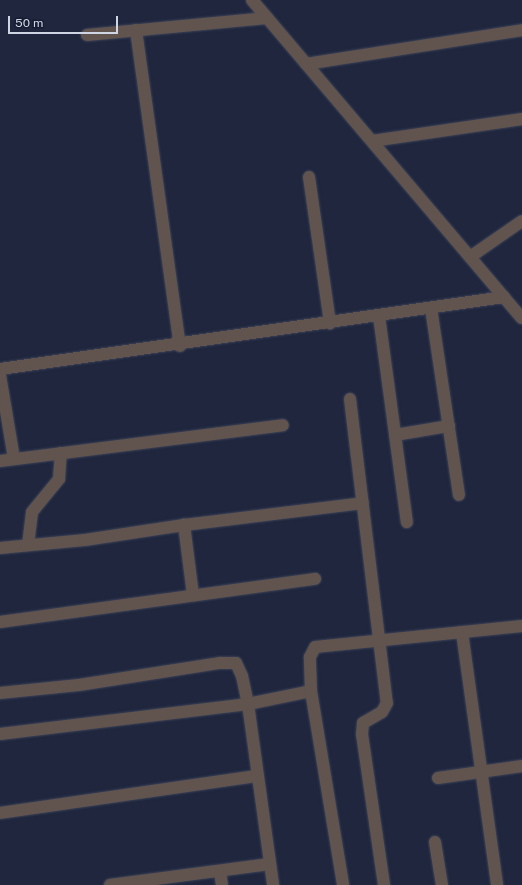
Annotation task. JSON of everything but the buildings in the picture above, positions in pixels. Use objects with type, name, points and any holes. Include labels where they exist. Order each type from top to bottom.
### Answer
[{"type":"street","points":[[252,0],[522,318]]},
{"type":"street","points":[[87,35],[267,18]]},
{"type":"street","points":[[136,30],[180,346]]},
{"type":"street","points":[[306,64],[522,30]]},
{"type":"street","points":[[372,141],[522,119]]},
{"type":"street","points":[[309,176],[330,323]]},
{"type":"street","points":[[470,257],[522,221]]},
{"type":"street","points":[[0,369],[180,346],[504,298]]},
{"type":"street","points":[[431,308],[459,495]]},
{"type":"street","points":[[380,316],[407,522]]},
{"type":"street","points":[[0,375],[14,459]]},
{"type":"street","points":[[350,399],[387,703],[382,712],[362,723],[362,734],[384,885]]},
{"type":"street","points":[[0,461],[283,425]]},
{"type":"street","points":[[395,435],[449,426]]},
{"type":"street","points":[[28,545],[32,512],[59,479],[61,453]]},
{"type":"street","points":[[0,548],[85,540],[184,525],[363,503]]},
{"type":"street","points":[[184,525],[193,595]]},
{"type":"street","points":[[0,622],[315,579]]},
{"type":"street","points":[[343,885],[311,691],[310,657],[315,647],[522,626]]},
{"type":"street","points":[[462,632],[497,885]]},
{"type":"street","points":[[0,693],[79,685],[220,663],[236,663],[242,676],[248,704],[273,885]]},
{"type":"street","points":[[0,734],[248,704],[311,691]]},
{"type":"street","points":[[438,778],[522,766]]},
{"type":"street","points":[[0,813],[257,776]]},
{"type":"street","points":[[435,842],[442,885]]},
{"type":"street","points":[[110,885],[270,864]]},
{"type":"street","points":[[220,870],[222,885]]}]
